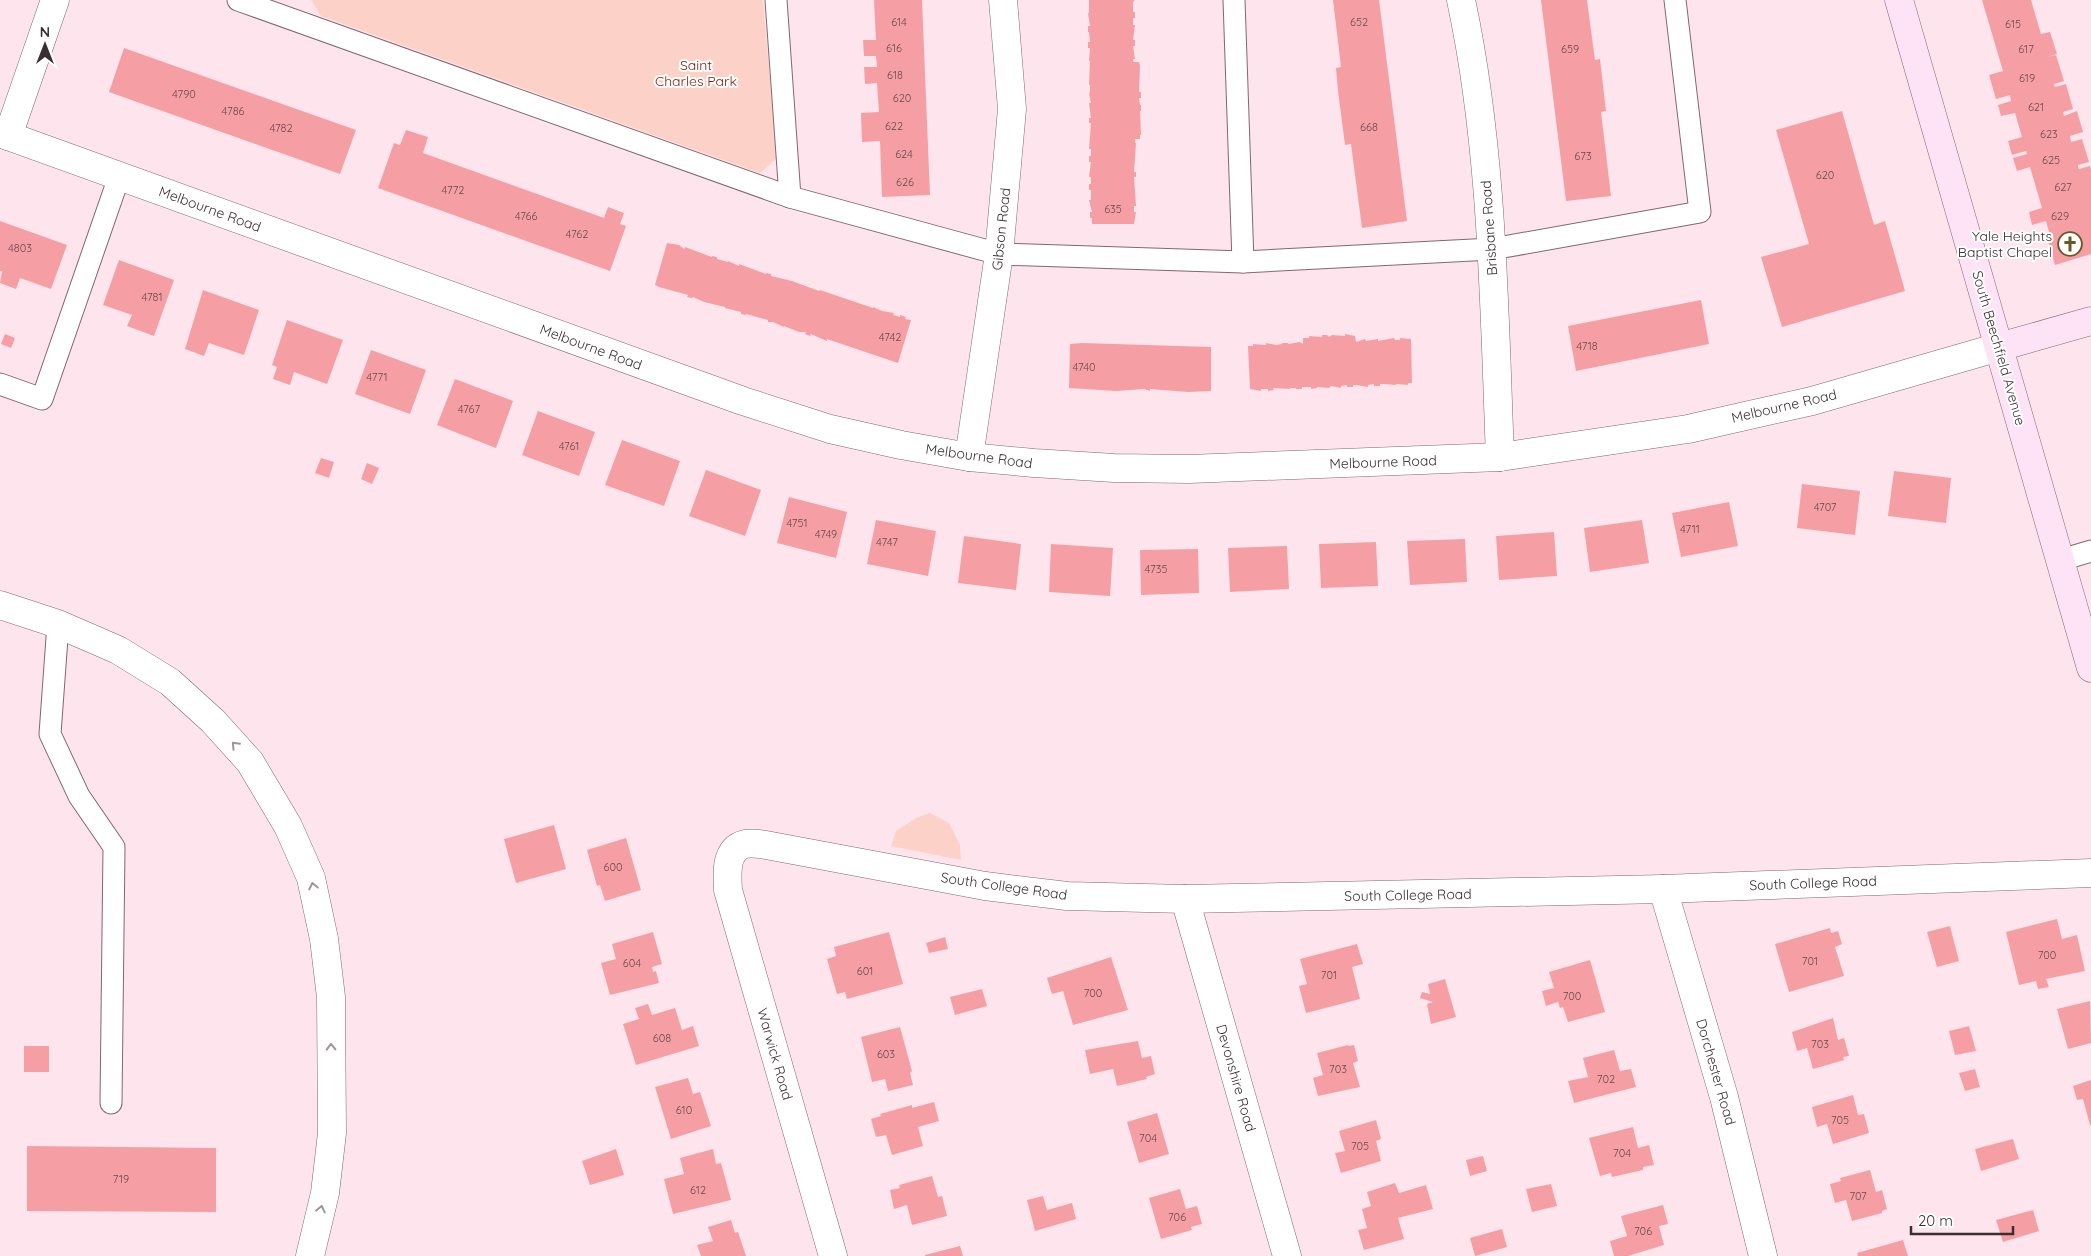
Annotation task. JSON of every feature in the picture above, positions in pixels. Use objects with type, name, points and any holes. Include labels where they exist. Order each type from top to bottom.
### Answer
[{"type":"street","points":[[4,134],[55,0]]},
{"type":"street","name":"Gibson Road","points":[[970,457],[999,254],[1012,108],[1003,0]]},
{"type":"street","name":"Brisbane Road","points":[[1460,0],[1467,29],[1480,130],[1492,249],[1500,457]]},
{"type":"street","name":"South Beechfield Avenue","points":[[1898,0],[2091,668]]},
{"type":"street","name":"Melbourne Road","points":[[4,134],[743,401],[830,429],[970,457],[1034,464],[1189,469],[1500,457],[1688,429],[1793,406],[1999,347]]},
{"type":"street","points":[[1999,347],[2091,321]]},
{"type":"street","points":[[0,605],[58,624],[118,650],[170,682],[213,721],[250,762],[288,826],[311,878],[324,939],[331,997],[332,1133],[325,1193],[310,1256]]},
{"type":"street","name":"South College Road","points":[[732,852],[745,844],[766,845],[985,886],[1067,896],[1185,899],[1662,889],[2091,872]]},
{"type":"street","name":"Warwick Road","points":[[732,852],[727,869],[728,890],[833,1256]]},
{"type":"street","name":"Dorchester Road","points":[[1662,889],[1724,1097],[1763,1256]]},
{"type":"street","name":"Devonshire Road","points":[[1185,899],[1287,1256]]},
{"type":"lane","points":[[238,0],[283,8],[790,197],[999,254],[1243,262],[1492,249],[1700,212],[1675,0]]},
{"type":"lane","points":[[776,0],[790,197]]},
{"type":"lane","points":[[1234,0],[1243,262]]},
{"type":"lane","points":[[0,384],[42,398],[119,177]]},
{"type":"lane","points":[[2061,560],[2091,551]]},
{"type":"lane","points":[[58,624],[50,734],[79,796],[114,847],[111,1103]]},
{"type":"green space","name":"Saint Charles Park","points":[[311,0],[763,0],[777,158],[760,173],[321,16]]},
{"type":"green space","points":[[930,813],[949,823],[960,845],[961,860],[891,846],[896,831],[916,818]]},
{"type":"building","points":[[874,0],[922,0],[930,195],[882,197],[880,141],[862,142],[861,113],[879,112],[877,83],[865,84],[864,67],[877,67],[876,56],[864,56],[863,40],[876,40]]},
{"type":"building","points":[[1089,0],[1135,0],[1133,2],[1133,12],[1135,12],[1135,18],[1133,18],[1133,25],[1135,25],[1133,40],[1135,40],[1135,46],[1133,46],[1135,59],[1133,59],[1133,62],[1139,62],[1140,66],[1141,135],[1140,139],[1135,139],[1134,172],[1136,172],[1136,177],[1134,177],[1136,206],[1134,206],[1134,212],[1136,212],[1134,224],[1092,224],[1092,218],[1090,218],[1090,212],[1092,212],[1089,200],[1091,200],[1089,184],[1091,184],[1091,177],[1089,177],[1091,162],[1089,162],[1089,156],[1091,156],[1091,149],[1089,149],[1091,123],[1089,123],[1089,118],[1091,118],[1089,103],[1091,103],[1089,93],[1090,48],[1088,48],[1088,42],[1090,42],[1088,32],[1088,26],[1090,26]]},
{"type":"building","points":[[1333,0],[1379,0],[1407,221],[1362,228],[1351,144],[1345,145],[1338,91],[1336,68],[1341,67]]},
{"type":"building","points":[[1541,0],[1587,0],[1595,60],[1600,59],[1606,111],[1601,112],[1611,196],[1566,201]]},
{"type":"building","points":[[1982,0],[2031,0],[2041,34],[2050,32],[2057,54],[2047,57],[2056,55],[2064,81],[2054,84],[2055,87],[2066,84],[2073,109],[2063,112],[2064,116],[2077,111],[2083,132],[2070,136],[2071,142],[2082,139],[2089,162],[2078,165],[2078,167],[2079,169],[2090,166],[2091,170],[2091,254],[2055,265],[2046,233],[2049,232],[2046,221],[2032,225],[2029,212],[2042,208],[2030,167],[2017,171],[2013,158],[2027,154],[2026,151],[2012,155],[2008,141],[2022,137],[2015,113],[2001,116],[1998,105],[2011,101],[2010,95],[1996,99],[1989,75],[2003,71]]},
{"type":"building","points":[[124,48],[356,130],[340,174],[109,92]]},
{"type":"building","points":[[1842,111],[1874,225],[1885,221],[1905,291],[1782,327],[1761,257],[1809,244],[1776,130]]},
{"type":"building","points":[[406,130],[428,137],[423,153],[604,218],[608,207],[624,213],[620,224],[626,226],[610,271],[378,188],[394,143],[400,145]]},
{"type":"building","points":[[0,221],[67,245],[51,289],[20,278],[16,289],[0,283],[2,271],[0,271]]},
{"type":"building","points":[[667,243],[679,245],[684,249],[685,247],[739,266],[739,264],[771,274],[771,276],[792,281],[882,311],[894,313],[893,315],[906,317],[905,319],[911,320],[898,363],[827,339],[827,341],[811,334],[810,336],[805,334],[806,332],[799,332],[773,322],[768,322],[768,320],[741,314],[741,312],[693,297],[687,297],[688,295],[655,285]]},
{"type":"building","points":[[119,260],[174,280],[154,336],[127,326],[132,315],[103,305]]},
{"type":"building","points":[[203,290],[259,310],[244,355],[209,343],[204,356],[185,349]]},
{"type":"building","points":[[1701,300],[1709,344],[1576,371],[1568,326]]},
{"type":"building","points":[[287,320],[343,340],[327,384],[294,372],[290,385],[273,379],[277,367],[272,365]]},
{"type":"building","points":[[5,334],[15,338],[11,348],[1,344]]},
{"type":"building","points":[[1345,334],[1355,336],[1356,342],[1365,339],[1366,341],[1378,339],[1378,341],[1394,338],[1395,340],[1400,340],[1400,338],[1411,339],[1412,383],[1408,383],[1408,385],[1380,384],[1380,386],[1374,386],[1374,384],[1368,385],[1368,387],[1353,385],[1353,387],[1347,387],[1347,385],[1341,386],[1341,388],[1331,386],[1329,388],[1317,387],[1311,389],[1311,387],[1302,387],[1302,389],[1273,388],[1274,390],[1268,391],[1268,389],[1261,389],[1261,391],[1250,389],[1248,346],[1253,346],[1253,344],[1266,345],[1266,343],[1276,345],[1300,342],[1303,344],[1303,338],[1309,338],[1309,336],[1322,337],[1322,335],[1327,335],[1329,337],[1332,335],[1345,336]]},
{"type":"building","points":[[1070,344],[1211,347],[1211,391],[1188,392],[1150,389],[1150,391],[1144,389],[1116,391],[1069,388]]},
{"type":"building","points":[[371,350],[426,370],[410,414],[355,394]]},
{"type":"building","points":[[455,379],[513,401],[496,448],[437,425]]},
{"type":"building","points":[[538,411],[595,432],[579,476],[522,455]]},
{"type":"building","points":[[622,440],[680,461],[664,506],[605,485]]},
{"type":"building","points":[[321,458],[334,462],[329,478],[315,473]]},
{"type":"building","points":[[367,463],[379,468],[372,484],[361,479]]},
{"type":"building","points":[[706,470],[761,490],[745,536],[689,516]]},
{"type":"building","points":[[1894,471],[1951,478],[1946,523],[1888,516]]},
{"type":"building","points":[[1802,484],[1860,491],[1855,535],[1797,528]]},
{"type":"building","points":[[789,497],[847,512],[836,558],[777,543]]},
{"type":"building","points":[[1729,502],[1738,546],[1681,557],[1672,513]]},
{"type":"building","points":[[876,520],[936,531],[928,576],[867,564]]},
{"type":"building","points":[[1642,520],[1649,563],[1590,572],[1584,528]]},
{"type":"building","points":[[1554,532],[1557,576],[1499,580],[1496,536]]},
{"type":"building","points":[[964,536],[1021,544],[1016,590],[958,583]]},
{"type":"building","points":[[1465,539],[1467,582],[1410,585],[1407,541]]},
{"type":"building","points":[[1376,542],[1378,586],[1321,588],[1319,544]]},
{"type":"building","points":[[1051,544],[1113,548],[1110,596],[1049,592]]},
{"type":"building","points":[[1287,546],[1289,589],[1230,592],[1228,548]]},
{"type":"building","points":[[1198,549],[1199,593],[1141,595],[1140,550]]},
{"type":"building","points":[[554,825],[566,869],[516,883],[504,839]]},
{"type":"building","points":[[626,838],[641,890],[605,901],[600,885],[597,886],[587,850]]},
{"type":"building","points":[[2057,919],[2062,939],[2077,935],[2085,971],[2046,979],[2049,987],[2038,989],[2036,981],[2019,985],[2006,932]]},
{"type":"building","points":[[1950,926],[1959,961],[1937,967],[1927,932]]},
{"type":"building","points":[[1830,928],[1831,933],[1838,931],[1842,944],[1835,947],[1844,976],[1789,992],[1775,944]]},
{"type":"building","points":[[653,932],[662,964],[652,967],[653,972],[656,971],[659,983],[610,995],[601,963],[616,959],[612,944]]},
{"type":"building","points":[[889,932],[903,984],[847,999],[845,992],[837,994],[827,959],[836,956],[834,947]]},
{"type":"building","points":[[945,937],[948,949],[929,953],[926,943]]},
{"type":"building","points":[[1357,944],[1363,964],[1352,967],[1360,999],[1306,1013],[1299,986],[1307,984],[1300,959]]},
{"type":"building","points":[[1111,957],[1128,1010],[1073,1025],[1063,991],[1052,994],[1047,978]]},
{"type":"building","points":[[1590,960],[1605,1012],[1568,1022],[1563,1007],[1560,1008],[1558,1002],[1546,1006],[1542,991],[1554,988],[1549,972]]},
{"type":"building","points":[[1445,979],[1456,1017],[1431,1024],[1427,1004],[1433,1002],[1420,998],[1422,992],[1430,994],[1428,984]]},
{"type":"building","points":[[982,989],[987,1006],[955,1015],[950,997]]},
{"type":"building","points":[[2090,1001],[2091,1043],[2068,1049],[2057,1009]]},
{"type":"building","points":[[648,1004],[652,1015],[675,1008],[682,1030],[693,1026],[699,1046],[636,1065],[623,1024],[639,1019],[635,1008]]},
{"type":"building","points":[[1833,1018],[1838,1040],[1844,1038],[1849,1056],[1843,1057],[1844,1060],[1813,1069],[1807,1048],[1797,1051],[1792,1032]]},
{"type":"building","points":[[1969,1026],[1976,1051],[1955,1055],[1949,1031]]},
{"type":"building","points":[[900,1027],[912,1071],[910,1073],[913,1085],[888,1091],[885,1079],[872,1082],[861,1037]]},
{"type":"building","points":[[1138,1041],[1142,1058],[1151,1056],[1155,1074],[1146,1077],[1147,1079],[1117,1086],[1113,1069],[1090,1074],[1085,1050]]},
{"type":"building","points":[[1354,1045],[1358,1061],[1353,1063],[1360,1087],[1318,1096],[1313,1078],[1323,1075],[1317,1053]]},
{"type":"building","points":[[24,1046],[49,1046],[49,1072],[24,1072]]},
{"type":"building","points":[[1614,1050],[1620,1071],[1631,1069],[1636,1087],[1574,1103],[1568,1081],[1588,1077],[1583,1058]]},
{"type":"building","points":[[1975,1069],[1980,1087],[1965,1091],[1959,1073]]},
{"type":"building","points":[[688,1078],[693,1094],[700,1092],[711,1126],[671,1139],[655,1087]]},
{"type":"building","points":[[2091,1080],[2090,1125],[2083,1099],[2077,1100],[2073,1086]]},
{"type":"building","points":[[1853,1095],[1858,1115],[1864,1114],[1869,1133],[1833,1144],[1827,1124],[1817,1127],[1812,1107]]},
{"type":"building","points":[[934,1102],[939,1121],[918,1127],[923,1146],[892,1155],[886,1135],[876,1137],[871,1119],[881,1116],[880,1114],[912,1105],[912,1108]]},
{"type":"building","points":[[1157,1113],[1169,1154],[1139,1163],[1127,1122]]},
{"type":"building","points":[[1376,1120],[1381,1139],[1376,1141],[1381,1161],[1341,1173],[1335,1153],[1345,1151],[1339,1131]]},
{"type":"building","points":[[1633,1127],[1638,1148],[1649,1145],[1654,1165],[1643,1167],[1643,1170],[1612,1177],[1611,1173],[1600,1176],[1589,1138]]},
{"type":"building","points":[[2013,1139],[2019,1159],[1981,1171],[1975,1149]]},
{"type":"building","points":[[27,1146],[216,1148],[216,1212],[27,1211]]},
{"type":"building","points":[[616,1149],[624,1175],[590,1185],[582,1161]]},
{"type":"building","points":[[713,1149],[716,1164],[721,1163],[731,1200],[673,1214],[664,1179],[684,1174],[680,1158]]},
{"type":"building","points":[[1483,1156],[1487,1171],[1470,1176],[1466,1160]]},
{"type":"building","points":[[1870,1170],[1876,1192],[1882,1190],[1887,1209],[1882,1211],[1882,1213],[1852,1221],[1846,1200],[1835,1203],[1830,1184],[1841,1181],[1840,1178]]},
{"type":"building","points":[[932,1176],[938,1197],[942,1196],[947,1216],[912,1225],[907,1205],[894,1209],[890,1190],[900,1188],[899,1185]]},
{"type":"building","points":[[1395,1183],[1399,1193],[1426,1185],[1433,1209],[1398,1218],[1404,1239],[1364,1250],[1358,1230],[1367,1228],[1362,1209],[1371,1206],[1367,1192]]},
{"type":"building","points":[[1551,1184],[1557,1206],[1532,1212],[1526,1189]]},
{"type":"building","points":[[1180,1189],[1186,1209],[1197,1206],[1202,1224],[1191,1227],[1192,1230],[1161,1239],[1149,1198]]},
{"type":"building","points":[[1043,1196],[1047,1210],[1072,1203],[1076,1219],[1035,1231],[1027,1200]]},
{"type":"building","points":[[1663,1205],[1668,1224],[1659,1226],[1664,1245],[1628,1256],[1614,1256],[1610,1241],[1627,1236],[1621,1216]]},
{"type":"building","points":[[2033,1210],[2039,1231],[2003,1242],[1996,1220]]},
{"type":"building","points":[[731,1220],[735,1233],[738,1232],[746,1256],[701,1256],[697,1245],[713,1241],[708,1227]]},
{"type":"building","points":[[1502,1229],[1507,1247],[1475,1256],[1470,1238]]},
{"type":"building","points":[[1903,1240],[1908,1256],[1858,1256],[1857,1253]]},
{"type":"building","points":[[960,1246],[963,1256],[925,1256],[925,1255]]},
{"type":"place","name":"Yale Heights Baptist Chapel","points":[[2070,244]]}]
